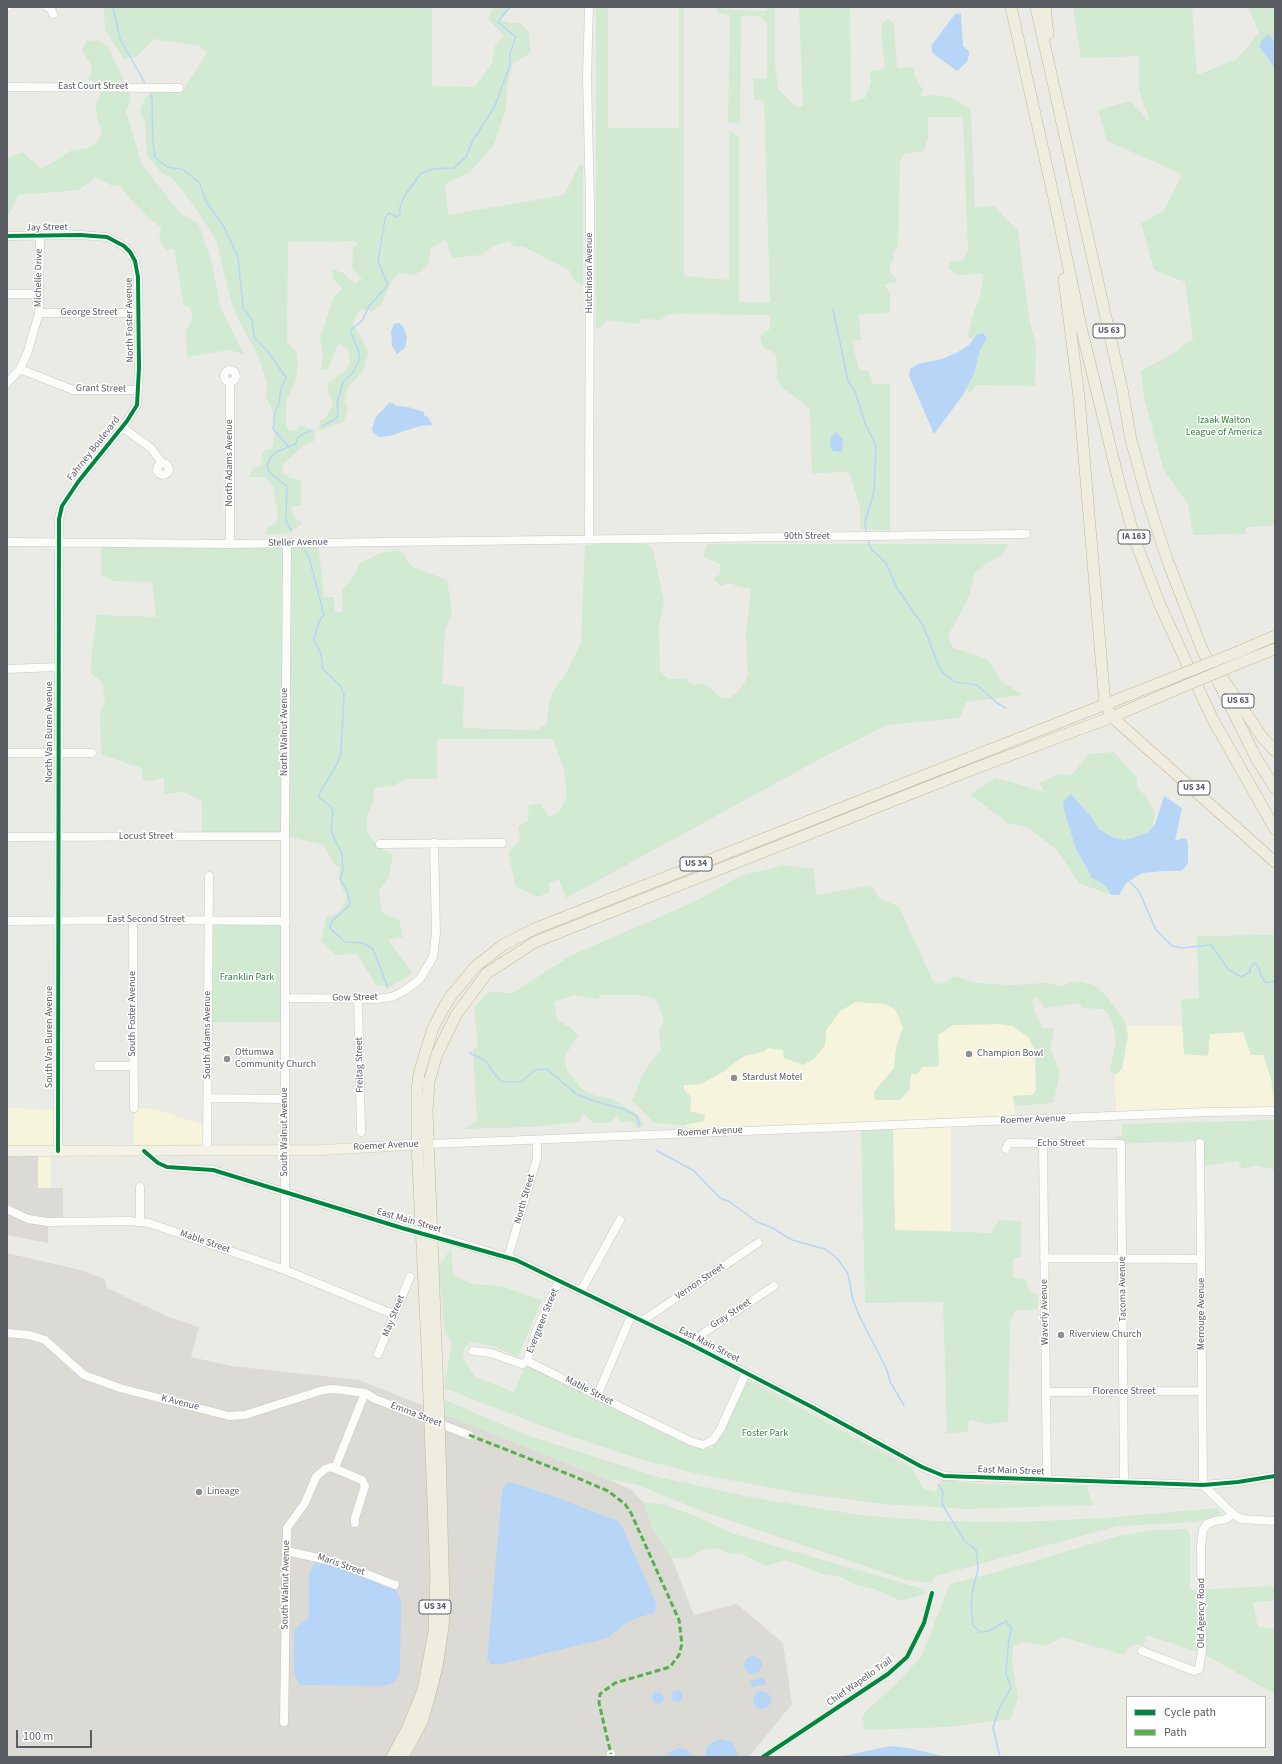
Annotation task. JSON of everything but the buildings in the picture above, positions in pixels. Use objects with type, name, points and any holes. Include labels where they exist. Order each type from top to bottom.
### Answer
[{"type":"highway","name":"US 63","points":[[1036,7],[1122,389],[1133,447],[1148,502],[1168,562],[1202,649],[1262,737],[1275,751]]},
{"type":"highway","points":[[1045,7],[1055,92]]},
{"type":"highway","points":[[1011,8],[1059,220],[1061,251],[1079,404],[1105,704],[1112,717],[1163,695],[1241,657],[1275,649]]},
{"type":"highway","name":"IA 163","points":[[1059,220],[1081,327],[1119,482],[1136,543],[1160,606],[1212,718],[1275,829]]},
{"type":"highway","name":"US 34","points":[[404,1757],[422,1722],[437,1667],[443,1627],[444,1606],[423,1145],[417,1090],[419,1074],[433,1028],[451,996],[475,967],[503,945],[534,929],[1105,704],[1157,684],[1241,657],[1275,636]]},
{"type":"highway","points":[[1202,649],[1256,758],[1275,788]]},
{"type":"highway","name":"US 34","points":[[423,1145],[429,1082],[437,1054],[446,1033],[456,1014],[487,973],[514,954],[549,936],[964,773],[1112,717],[1275,862]]},
{"type":"highway","name":"US 34","points":[[392,1757],[407,1729],[423,1690],[434,1632],[436,1577],[436,1450]]},
{"type":"main road","name":"Roemer Avenue","points":[[144,1151],[285,1150],[423,1145]]},
{"type":"main road","points":[[7,1152],[144,1151]]},
{"type":"street","points":[[47,7],[51,9],[53,14]]},
{"type":"street","name":"Hutchinson Avenue","points":[[589,7],[587,77],[590,202],[589,540]]},
{"type":"street","name":"East Court Street","points":[[7,87],[179,88]]},
{"type":"street","name":"Jay Street","points":[[7,236],[102,236],[114,241],[130,252]]},
{"type":"street","name":"Michelle Drive","points":[[7,383],[20,369],[28,351],[39,313],[40,237]]},
{"type":"street","name":"North Foster Avenue","points":[[130,252],[137,267],[139,313],[138,390]]},
{"type":"street","points":[[7,294],[39,294]]},
{"type":"street","name":"George Street","points":[[39,313],[139,313]]},
{"type":"street","name":"Grant Street","points":[[20,369],[73,390],[138,390]]},
{"type":"street","name":"North Adams Avenue","points":[[230,382],[230,544]]},
{"type":"street","name":"Fahrney Boulevard","points":[[58,542],[59,519],[62,506],[78,482],[137,405],[138,390]]},
{"type":"street","points":[[122,426],[152,448],[162,463]]},
{"type":"street","name":"90th Street","points":[[589,540],[1026,534]]},
{"type":"street","name":"Steller Avenue","points":[[7,542],[230,544],[589,540]]},
{"type":"street","name":"North Van Buren Avenue","points":[[58,542],[59,922]]},
{"type":"street","name":"North Walnut Avenue","points":[[286,921],[285,836],[287,543]]},
{"type":"street","points":[[7,669],[58,667]]},
{"type":"street","points":[[7,753],[92,753]]},
{"type":"street","name":"Locust Street","points":[[7,837],[285,836]]},
{"type":"street","name":"Gow Street","points":[[285,998],[375,999],[392,997],[404,991],[420,979],[433,956],[436,922],[434,843]]},
{"type":"street","points":[[380,844],[502,843]]},
{"type":"street","points":[[209,876],[209,920]]},
{"type":"street","name":"East Second Street","points":[[7,922],[133,920],[286,921]]},
{"type":"street","name":"South Foster Avenue","points":[[133,920],[134,1108]]},
{"type":"street","name":"South Adams Avenue","points":[[207,1150],[209,920]]},
{"type":"street","name":"South Walnut Avenue","points":[[285,1270],[286,921]]},
{"type":"street","name":"South Van Buren Avenue","points":[[58,1151],[59,922]]},
{"type":"street","name":"Freitag Street","points":[[358,998],[361,1132]]},
{"type":"street","points":[[98,1066],[133,1066]]},
{"type":"street","points":[[208,1098],[285,1099]]},
{"type":"street","name":"Roemer Avenue","points":[[423,1145],[1208,1112],[1275,1111]]},
{"type":"street","name":"North Street","points":[[508,1257],[537,1158],[537,1140]]},
{"type":"street","name":"Echo Street","points":[[1006,1149],[1009,1143],[1121,1144]]},
{"type":"street","name":"Merrouge Avenue","points":[[1200,1143],[1203,1485]]},
{"type":"street","name":"Waverly Avenue","points":[[1043,1144],[1047,1480]]},
{"type":"street","name":"Tacoma Avenue","points":[[1121,1144],[1124,1481]]},
{"type":"street","name":"East Main Street","points":[[144,1151],[158,1163],[166,1167],[213,1170],[402,1228],[508,1257],[559,1280],[642,1322],[690,1344],[922,1467],[944,1476],[1124,1481],[1203,1485],[1238,1482],[1275,1476]]},
{"type":"street","points":[[140,1187],[140,1221]]},
{"type":"street","name":"Mable Street","points":[[7,1209],[28,1219],[48,1222],[140,1221],[285,1270],[394,1315]]},
{"type":"street","points":[[581,1291],[620,1220]]},
{"type":"street","name":"Vernon Street","points":[[642,1322],[758,1243]]},
{"type":"street","points":[[1044,1258],[1201,1259]]},
{"type":"street","name":"May Street","points":[[378,1354],[410,1277]]},
{"type":"street","name":"Evergreen Street","points":[[527,1361],[536,1332],[559,1280]]},
{"type":"street","name":"Gray Street","points":[[690,1344],[705,1332],[774,1286]]},
{"type":"street","points":[[597,1396],[631,1316]]},
{"type":"street","name":"K Avenue","points":[[7,1333],[29,1335],[45,1340],[84,1375],[120,1388],[229,1416],[245,1415],[323,1390],[334,1389],[365,1393]]},
{"type":"street","name":"Mable Street","points":[[473,1351],[491,1353],[522,1364],[527,1361],[690,1441],[703,1445],[713,1440],[720,1430],[746,1373]]},
{"type":"street","name":"Florence Street","points":[[1046,1392],[1202,1391]]},
{"type":"street","points":[[355,1523],[355,1518],[365,1486],[362,1480],[334,1468],[365,1393]]},
{"type":"street","name":"Emma Street","points":[[365,1393],[375,1400],[469,1435]]},
{"type":"street","name":"South Walnut Avenue","points":[[284,1722],[287,1528],[290,1521],[305,1503],[316,1477],[325,1469],[334,1468]]},
{"type":"street","points":[[1203,1485],[1233,1514],[1241,1519],[1275,1521]]},
{"type":"street","name":"Old Agency Road","points":[[1142,1651],[1194,1671],[1199,1669],[1202,1651],[1201,1546],[1203,1530],[1207,1524],[1226,1519],[1233,1514]]},
{"type":"street","name":"Maris Street","points":[[286,1551],[336,1562],[395,1585]]},
{"type":"shaded area","points":[[856,1002],[885,1004],[895,1009],[903,1027],[896,1048],[894,1068],[874,1092],[910,1089],[911,1074],[938,1035],[953,1025],[997,1024],[1013,1026],[1028,1037],[1035,1050],[1036,1092],[1031,1095],[1013,1096],[1016,1121],[951,1123],[951,1231],[895,1230],[892,1125],[695,1132],[684,1125],[704,1121],[690,1111],[691,1097],[684,1090],[683,1085],[701,1084],[724,1071],[744,1056],[763,1052],[768,1048],[783,1050],[825,1045],[826,1030],[840,1011]]},
{"type":"shaded area","points":[[1126,1026],[1182,1026],[1184,1054],[1208,1055],[1210,1034],[1243,1032],[1251,1054],[1263,1055],[1271,1078],[1274,1111],[1116,1116],[1115,1075],[1122,1069],[1128,1036]]},
{"type":"shaded area","points":[[7,1108],[58,1110],[58,1151],[51,1152],[51,1188],[38,1188],[7,1151]]},
{"type":"shaded area","points":[[134,1108],[156,1109],[208,1127],[207,1150],[134,1151]]},
{"type":"shaded area","points":[[7,1155],[38,1155],[38,1188],[63,1188],[63,1222],[48,1222],[48,1243],[7,1235]]},
{"type":"shaded area","points":[[7,1253],[80,1270],[105,1279],[107,1288],[166,1316],[199,1327],[191,1357],[231,1366],[359,1380],[631,1489],[643,1502],[653,1530],[672,1559],[694,1615],[737,1604],[783,1643],[792,1704],[749,1757],[7,1757]]},
{"type":"green space","points":[[104,7],[432,7],[432,86],[475,87],[492,63],[495,46],[504,36],[488,19],[493,7],[511,7],[500,19],[508,23],[521,23],[529,32],[530,53],[513,63],[507,87],[506,109],[494,145],[470,172],[445,184],[448,215],[564,195],[579,166],[583,164],[583,286],[574,280],[569,270],[524,247],[514,246],[509,241],[495,245],[481,255],[452,258],[446,239],[431,248],[429,263],[420,272],[413,275],[399,273],[392,280],[381,305],[372,311],[360,309],[352,323],[362,338],[368,353],[364,370],[348,387],[345,400],[348,408],[344,421],[319,431],[320,420],[326,418],[333,403],[328,392],[328,383],[345,371],[350,363],[349,350],[338,343],[328,370],[321,370],[323,354],[320,337],[333,299],[342,288],[333,279],[332,269],[343,273],[355,284],[362,279],[352,269],[353,248],[358,244],[354,241],[288,242],[287,342],[296,351],[298,364],[296,380],[286,402],[286,426],[289,431],[296,430],[300,425],[315,431],[314,441],[303,446],[282,465],[283,473],[290,478],[301,480],[301,505],[291,507],[293,516],[303,523],[289,533],[266,535],[267,528],[276,523],[278,516],[273,486],[265,477],[248,477],[254,468],[263,466],[261,456],[265,450],[272,449],[275,435],[272,409],[266,397],[267,383],[257,354],[236,315],[231,301],[216,240],[192,203],[173,179],[162,173],[147,156],[145,122],[140,112],[145,98],[153,91],[182,92],[207,53],[200,46],[154,39],[136,57],[124,59],[105,30]]},
{"type":"green space","points":[[596,7],[608,7],[608,128],[679,128],[679,7],[684,7],[684,276],[729,280],[729,131],[739,136],[739,302],[770,302],[764,101],[754,99],[753,78],[767,79],[767,22],[758,16],[741,16],[740,124],[728,122],[730,15],[718,13],[716,7],[731,10],[767,11],[767,7],[775,7],[775,65],[778,89],[798,108],[803,105],[799,7],[850,7],[851,102],[865,98],[871,83],[870,71],[879,70],[885,67],[881,32],[882,24],[888,19],[894,24],[897,68],[913,67],[915,77],[923,90],[920,97],[932,95],[953,98],[971,110],[975,208],[994,206],[1018,231],[1029,319],[1036,345],[1035,386],[976,385],[970,393],[966,389],[985,340],[983,333],[977,334],[972,339],[967,337],[979,300],[984,274],[958,275],[948,268],[950,262],[963,260],[968,251],[963,117],[928,117],[928,137],[924,151],[905,153],[900,161],[898,245],[893,254],[894,260],[890,265],[890,272],[897,280],[894,283],[884,284],[890,294],[890,312],[859,315],[861,340],[852,341],[859,370],[869,371],[873,384],[890,384],[890,530],[860,529],[860,508],[849,472],[812,473],[810,409],[783,388],[777,380],[776,354],[762,346],[760,336],[770,329],[770,315],[669,314],[661,320],[643,319],[638,324],[608,320],[596,329]]},
{"type":"green space","name":"Izaak Walton League of America","points":[[1073,7],[1192,7],[1197,75],[1237,59],[1259,33],[1248,7],[1275,7],[1275,526],[1246,527],[1246,534],[1193,535],[1188,504],[1164,471],[1144,398],[1141,371],[1169,356],[1193,339],[1185,282],[1154,270],[1141,223],[1164,211],[1182,174],[1107,141],[1098,110],[1130,101],[1150,122],[1139,90],[1139,56],[1081,58]]},
{"type":"green space","points":[[99,40],[109,48],[131,98],[126,112],[142,164],[180,213],[198,223],[211,260],[221,309],[244,354],[229,350],[187,357],[186,331],[193,317],[190,308],[184,306],[174,250],[172,248],[167,251],[159,241],[161,227],[151,220],[131,200],[120,186],[112,186],[96,177],[79,190],[18,195],[12,210],[7,216],[7,156],[9,158],[22,152],[42,169],[72,150],[90,148],[97,142],[102,134],[97,117],[96,104],[100,95],[99,84],[89,79],[92,72],[91,65],[82,51],[86,41]]},
{"type":"green space","points":[[318,542],[324,597],[334,597],[335,612],[343,612],[342,591],[351,581],[360,563],[379,554],[398,550],[404,554],[408,562],[413,567],[447,580],[452,612],[445,632],[442,684],[464,687],[463,728],[537,730],[547,723],[549,701],[555,688],[563,679],[581,643],[585,546],[592,544],[648,544],[653,550],[664,601],[659,627],[660,671],[668,679],[684,679],[694,685],[703,683],[722,698],[729,698],[744,684],[748,675],[746,634],[751,589],[739,587],[730,583],[721,586],[713,579],[720,574],[720,564],[703,557],[707,544],[1009,544],[1001,556],[987,563],[975,573],[969,597],[948,636],[953,648],[976,655],[989,661],[1001,681],[1023,695],[966,702],[960,718],[887,725],[818,760],[566,898],[559,879],[549,883],[549,892],[538,897],[516,887],[508,853],[520,840],[518,827],[528,821],[529,805],[541,804],[549,817],[559,812],[567,796],[564,770],[553,739],[437,739],[437,779],[407,779],[392,786],[375,788],[373,802],[367,816],[367,832],[378,847],[393,855],[388,879],[379,891],[382,913],[399,920],[403,937],[388,940],[413,973],[390,987],[376,985],[357,954],[336,955],[321,941],[326,918],[339,912],[344,905],[346,896],[340,883],[339,866],[334,865],[324,845],[285,836],[202,837],[202,801],[183,792],[164,794],[164,778],[151,781],[143,780],[142,768],[101,754],[100,715],[105,700],[102,682],[91,673],[92,649],[97,615],[156,617],[152,582],[113,581],[101,574],[101,543]]},
{"type":"green space","points":[[1114,752],[1137,778],[1137,787],[1148,799],[1155,812],[1152,828],[1147,833],[1125,840],[1112,837],[1099,829],[1092,818],[1071,794],[1071,831],[1076,849],[1092,878],[1105,885],[1111,895],[1079,883],[1057,850],[1027,827],[1007,823],[970,794],[996,778],[1045,792],[1039,783],[1059,774],[1071,776],[1089,754]]},
{"type":"green space","points":[[785,865],[814,869],[816,895],[871,885],[879,898],[899,907],[934,983],[942,984],[954,976],[977,983],[1012,985],[1046,983],[1062,986],[1075,981],[1094,985],[1108,998],[1125,1021],[1128,1036],[1122,1069],[1115,1075],[1110,1070],[1116,1042],[1114,1029],[1109,1015],[1103,1009],[1083,1008],[1078,1003],[1045,1008],[1037,998],[1031,1001],[1042,1028],[1055,1028],[1050,1047],[1060,1073],[1053,1103],[1015,1106],[1013,1096],[1031,1095],[1036,1091],[1035,1050],[1028,1037],[1013,1026],[997,1024],[953,1025],[938,1035],[939,1066],[922,1067],[918,1074],[911,1074],[910,1089],[900,1100],[875,1100],[874,1092],[894,1068],[896,1048],[903,1027],[895,1009],[885,1004],[856,1002],[840,1011],[826,1030],[825,1045],[814,1059],[803,1065],[784,1058],[783,1050],[768,1048],[763,1052],[744,1056],[724,1071],[701,1084],[684,1085],[684,1090],[691,1097],[690,1111],[705,1115],[704,1121],[684,1125],[655,1123],[632,1101],[642,1076],[653,1059],[661,1051],[659,1031],[664,1019],[655,998],[638,995],[602,995],[597,999],[574,995],[554,1002],[557,1020],[571,1028],[578,1036],[564,1057],[567,1070],[581,1088],[593,1095],[612,1099],[624,1106],[638,1115],[644,1125],[638,1128],[633,1122],[622,1122],[617,1116],[609,1123],[594,1123],[583,1114],[578,1122],[531,1127],[464,1129],[477,1121],[473,1050],[478,1046],[474,1007],[489,992],[513,993],[572,955],[696,901],[740,876]]},
{"type":"green space","name":"Franklin Park","points":[[209,920],[286,921],[285,1022],[208,1022]]},
{"type":"green space","points":[[1275,935],[1274,1097],[1271,1078],[1263,1055],[1251,1055],[1243,1032],[1210,1034],[1208,1056],[1184,1054],[1181,1000],[1199,998],[1197,936]]},
{"type":"green space","points":[[1275,1120],[1275,1170],[1256,1165],[1242,1169],[1238,1161],[1203,1166],[1202,1141],[1116,1144],[1115,1136],[1122,1136],[1122,1124]]},
{"type":"green space","points":[[893,1125],[895,1230],[991,1233],[999,1220],[1021,1221],[1021,1257],[1013,1259],[1013,1278],[1025,1278],[1029,1291],[1038,1295],[1038,1309],[1015,1311],[1010,1322],[1008,1422],[989,1424],[969,1420],[968,1432],[947,1433],[943,1302],[865,1303],[861,1126]]},
{"type":"green space","name":"Foster Park","points":[[451,1249],[453,1275],[471,1284],[501,1286],[542,1300],[518,1357],[493,1346],[471,1342],[463,1350],[464,1360],[475,1377],[514,1392],[527,1361],[711,1449],[748,1380],[912,1468],[923,1488],[935,1492],[942,1480],[981,1484],[1086,1486],[1093,1505],[965,1509],[883,1504],[798,1493],[698,1474],[636,1458],[558,1432],[444,1388],[452,1342],[445,1333],[438,1267]]},
{"type":"green space","points":[[445,1400],[526,1435],[658,1477],[755,1498],[860,1515],[936,1521],[1020,1522],[1104,1518],[1218,1508],[1222,1513],[1198,1522],[1117,1526],[936,1576],[931,1583],[906,1580],[699,1510],[638,1485],[604,1478],[445,1415]]},
{"type":"green space","points":[[643,1502],[665,1505],[698,1517],[734,1534],[923,1589],[925,1594],[901,1601],[875,1589],[855,1585],[839,1576],[822,1574],[786,1560],[766,1566],[744,1555],[728,1553],[717,1548],[702,1550],[691,1557],[672,1559],[653,1530]]},
{"type":"green space","points":[[1187,1529],[1190,1536],[1190,1590],[1275,1586],[1275,1600],[1253,1603],[1258,1627],[1275,1629],[1275,1694],[1202,1653],[1146,1635],[1143,1646],[1136,1644],[1128,1648],[1124,1655],[1062,1637],[1046,1646],[1024,1642],[1013,1646],[1012,1660],[1018,1698],[1011,1719],[947,1727],[865,1730],[862,1717],[867,1710],[896,1684],[921,1657],[950,1584],[994,1573],[1118,1536],[1155,1530]]},
{"type":"water","points":[[961,13],[963,46],[969,51],[969,55],[967,62],[957,71],[935,55],[932,52],[931,46],[955,14]]},
{"type":"water","points":[[1269,34],[1275,43],[1275,68],[1259,46],[1263,39]]},
{"type":"water","points":[[399,323],[403,326],[407,338],[405,348],[397,354],[392,346],[391,331],[394,324]]},
{"type":"water","points":[[983,333],[987,338],[980,351],[974,373],[963,395],[934,434],[909,376],[910,369],[918,364],[942,359],[958,352],[969,345],[977,334]]},
{"type":"water","points":[[390,402],[397,406],[408,407],[424,412],[424,415],[428,417],[433,425],[420,426],[389,436],[379,437],[373,433],[372,429],[375,418]]},
{"type":"water","points":[[836,432],[843,439],[842,452],[833,451],[830,447],[831,437]]},
{"type":"water","points":[[1071,794],[1092,818],[1099,829],[1112,837],[1125,840],[1147,833],[1152,828],[1156,822],[1164,796],[1182,808],[1175,841],[1183,838],[1187,840],[1188,863],[1184,869],[1180,871],[1142,873],[1126,883],[1119,895],[1111,895],[1105,885],[1092,878],[1076,849],[1064,810],[1063,801]]},
{"type":"water","points":[[508,1482],[558,1498],[618,1521],[624,1531],[656,1603],[655,1612],[629,1621],[607,1638],[502,1664],[490,1664],[487,1658],[502,1492],[504,1486]]},
{"type":"water","points":[[318,1561],[392,1585],[396,1589],[401,1601],[400,1667],[398,1678],[393,1683],[383,1686],[299,1684],[294,1673],[294,1635],[296,1628],[309,1617],[309,1575],[313,1565]]},
{"type":"water","points":[[753,1656],[759,1659],[762,1665],[759,1671],[753,1674],[747,1671],[744,1665],[747,1659]]},
{"type":"water","points":[[764,1677],[766,1684],[752,1687],[750,1681]]},
{"type":"water","points":[[675,1690],[679,1690],[683,1696],[679,1702],[675,1702],[671,1698],[671,1694]]},
{"type":"water","points":[[762,1691],[768,1694],[771,1700],[768,1706],[762,1709],[756,1706],[753,1700],[756,1694]]},
{"type":"water","points":[[658,1692],[662,1694],[664,1698],[662,1702],[658,1704],[654,1702],[652,1698],[654,1694]]},
{"type":"water","points":[[721,1739],[730,1741],[734,1744],[738,1757],[705,1757],[706,1749],[709,1744]]},
{"type":"water","points":[[891,1746],[908,1748],[947,1757],[838,1757]]},
{"type":"water","points":[[680,1748],[687,1750],[695,1757],[665,1757],[671,1751]]},
{"type":"waterway","points":[[113,7],[120,39],[146,85]]},
{"type":"waterway","points":[[322,426],[334,420],[338,416],[337,404],[343,382],[353,372],[359,361],[359,352],[350,330],[362,321],[369,306],[388,285],[378,262],[385,218],[389,213],[397,217],[400,214],[400,207],[405,195],[421,173],[433,169],[454,168],[466,157],[473,140],[494,108],[510,65],[510,53],[516,37],[498,22],[510,7]]},
{"type":"waterway","points":[[150,92],[152,99],[153,142],[155,157],[167,167],[182,169],[199,182],[207,203],[224,227],[238,257],[243,308],[252,320],[254,337],[269,353],[286,378],[281,389],[279,403],[275,412],[273,429],[289,447]]},
{"type":"waterway","points":[[833,309],[848,381],[855,391],[865,423],[876,446],[874,491],[865,522],[866,532]]},
{"type":"waterway","points":[[291,531],[286,520],[287,486],[270,473],[267,467],[269,460],[276,452],[296,444],[297,439],[304,433],[311,431]]},
{"type":"waterway","points":[[867,538],[871,549],[886,563],[898,590],[923,625],[939,667],[943,673],[955,682],[977,685],[997,703],[1006,708]]},
{"type":"waterway","points":[[305,550],[309,557],[324,615],[319,621],[314,640],[321,654],[323,669],[341,687],[344,694],[341,753],[336,766],[320,792],[319,797],[331,807],[333,812],[331,831],[342,854],[343,870],[340,878],[348,893],[350,905],[331,922],[330,928],[345,942],[363,943],[373,949],[388,988]]},
{"type":"waterway","points":[[1128,880],[1139,891],[1156,930],[1172,946],[1182,948],[1211,945],[1228,969],[1241,977],[1250,972],[1250,968],[1255,963],[1266,983],[1275,981]]},
{"type":"waterway","points":[[470,1053],[486,1061],[492,1071],[502,1082],[521,1082],[535,1070],[547,1069],[576,1094],[597,1102],[623,1109],[637,1116],[640,1126]]},
{"type":"waterway","points":[[656,1150],[694,1171],[720,1198],[730,1202],[757,1222],[771,1227],[792,1240],[825,1249],[837,1258],[848,1274],[853,1300],[860,1317],[887,1370],[890,1382],[904,1405]]},
{"type":"waterway","points":[[938,1484],[943,1492],[942,1504],[964,1540],[976,1550],[978,1569],[973,1589],[971,1608],[973,1625],[980,1632],[989,1631],[1006,1621],[1012,1629],[1009,1638],[1006,1673],[1011,1688],[998,1711],[993,1728],[1000,1757]]},
{"type":"railway","points":[[7,1244],[94,1266],[189,1296],[547,1438],[629,1466],[699,1484],[765,1498],[826,1507],[891,1514],[953,1518],[1074,1516],[1275,1501]]},
{"type":"railway","points":[[163,1557],[202,1556],[222,1553],[243,1545],[263,1533],[281,1518],[296,1498],[306,1479],[314,1446],[313,1422],[307,1392],[300,1375],[287,1355],[261,1331],[248,1324]]},
{"type":"railway","points":[[140,1540],[226,1539],[244,1535],[269,1522]]},
{"type":"marked path","points":[[469,1435],[608,1491],[625,1504],[631,1513],[679,1620],[682,1644],[679,1655],[670,1667],[615,1683],[600,1694],[599,1703],[611,1754]]},
{"type":"cycle path","points":[[7,236],[80,235],[107,237],[124,246],[130,252],[135,261],[138,277],[139,368],[137,405],[127,421],[78,482],[62,506],[59,519],[58,1151]]},
{"type":"cycle path","points":[[144,1151],[158,1163],[167,1167],[213,1170],[402,1228],[516,1260],[690,1344],[812,1407],[922,1467],[944,1476],[1203,1485],[1238,1482],[1275,1476]]},
{"type":"cycle path","name":"Chief Wapello Trail","points":[[763,1757],[888,1674],[907,1657],[924,1623],[932,1593]]},
{"type":"place","name":"Champion Bowl","points":[[969,1054]]},
{"type":"place","name":"Ottumwa Community Church","points":[[227,1059]]},
{"type":"place","name":"Stardust Motel","points":[[734,1078]]},
{"type":"place","name":"Riverview Church","points":[[1061,1335]]},
{"type":"place","name":"Lineage","points":[[199,1492]]}]
